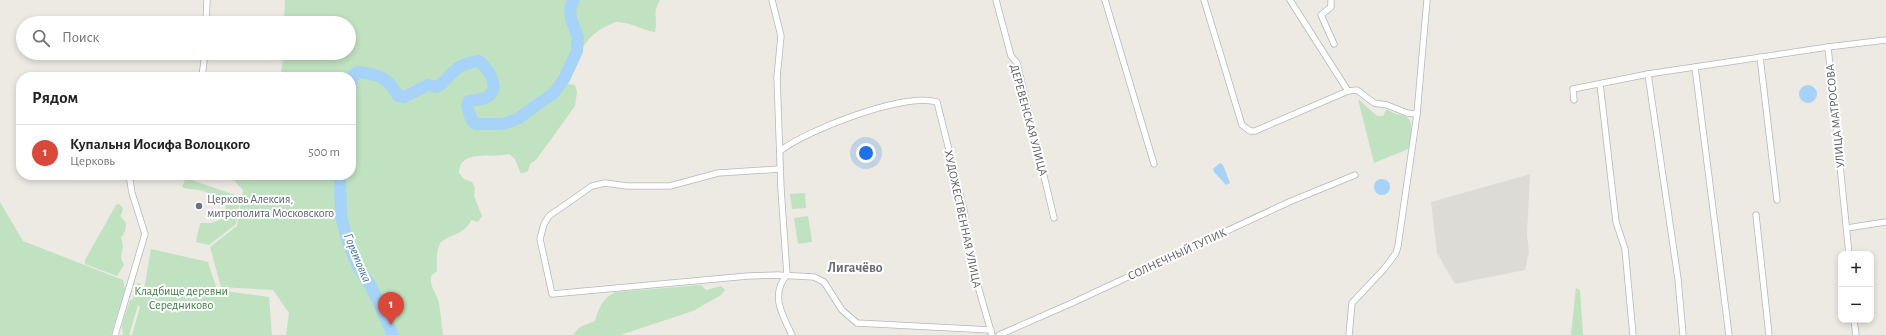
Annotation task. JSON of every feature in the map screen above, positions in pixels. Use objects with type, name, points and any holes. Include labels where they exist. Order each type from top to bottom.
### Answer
[{"type":"street","points":[[206,16],[207,0]]},
{"type":"street","points":[[772,0],[781,36],[777,77],[780,169],[787,275],[780,284],[778,296],[781,310],[792,335]]},
{"type":"street","name":"ДЕРЕВЕНСКАЯ УЛИЦА","points":[[996,0],[1011,56],[1017,63],[1054,218]]},
{"type":"street","points":[[1105,0],[1154,164]]},
{"type":"street","points":[[1204,0],[1242,125],[1247,129],[1255,131],[1348,91],[1357,90],[1374,103],[1393,107],[1407,113],[1417,114]]},
{"type":"street","points":[[1290,0],[1348,91]]},
{"type":"street","points":[[1331,0],[1331,7],[1321,15],[1334,44]]},
{"type":"street","points":[[1349,335],[1352,303],[1384,270],[1396,253],[1417,114],[1427,0]]},
{"type":"street","points":[[1828,47],[1886,40]]},
{"type":"street","name":"УЛИЦА МАТРОСОВА","points":[[1574,100],[1573,89],[1648,74],[1828,47],[1849,251]]},
{"type":"street","points":[[1760,57],[1777,200]]},
{"type":"street","points":[[203,72],[204,60]]},
{"type":"street","points":[[1695,67],[1729,335]]},
{"type":"street","points":[[1648,74],[1678,279],[1683,335]]},
{"type":"street","points":[[1600,84],[1616,222],[1625,249],[1634,335]]},
{"type":"street","name":"ХУДОЖЕСТВЕННАЯ УЛИЦА","points":[[780,151],[798,139],[833,124],[896,103],[927,99],[937,102],[964,210],[971,262],[991,332]]},
{"type":"street","points":[[780,169],[718,173],[670,186],[627,186],[600,183],[580,193],[549,216],[544,224],[540,239],[552,294],[748,276],[787,275],[814,277],[824,282],[842,310],[857,323],[991,332]]},
{"type":"street","name":"СОЛНЕЧНЫЙ ТУПИК","points":[[999,335],[1079,300],[1289,202],[1356,175]]},
{"type":"street","points":[[115,335],[145,234],[132,193],[130,180]]},
{"type":"street","points":[[1756,215],[1769,335]]},
{"type":"street","points":[[1846,228],[1886,222]]},
{"type":"street","points":[[1854,323],[1856,335]]},
{"type":"shaded area","points":[[1530,174],[1527,235],[1529,252],[1525,270],[1455,284],[1437,253],[1431,202]]},
{"type":"green space","points":[[285,0],[660,0],[656,9],[655,32],[616,22],[597,32],[585,44],[577,59],[568,84],[575,85],[577,92],[575,106],[536,160],[530,164],[528,171],[521,174],[515,159],[509,154],[471,157],[460,165],[459,173],[464,179],[472,182],[475,188],[474,196],[482,216],[478,222],[471,220],[468,226],[459,233],[441,242],[438,249],[437,271],[431,276],[431,282],[439,305],[443,335],[286,335],[289,313],[273,290],[221,287],[210,247],[237,226],[243,190],[235,182],[236,180],[356,180],[356,72],[281,72],[283,60],[356,60],[356,16],[284,16]]},
{"type":"green space","points":[[1358,99],[1377,116],[1383,116],[1386,110],[1388,110],[1408,118],[1411,126],[1411,142],[1408,149],[1374,163]]},
{"type":"green space","points":[[185,180],[192,180],[241,197],[236,224],[209,245],[196,242],[200,223],[211,223],[221,219],[226,207],[224,204],[215,200],[207,192],[182,187]]},
{"type":"green space","points":[[805,193],[806,208],[792,209],[790,194]]},
{"type":"green space","points":[[0,202],[23,241],[123,280],[125,289],[111,335],[0,335]]},
{"type":"green space","points":[[119,204],[123,208],[120,216],[126,225],[124,233],[121,237],[123,246],[121,258],[124,265],[117,276],[85,264],[85,260],[116,205]]},
{"type":"green space","points":[[808,216],[812,242],[798,244],[794,218]]},
{"type":"green space","name":"Кладбище деревни Середниково","points":[[151,249],[208,262],[217,290],[269,297],[272,335],[132,335],[140,307],[138,305],[129,335],[123,335],[122,325],[130,300],[133,299],[137,283],[141,284],[140,289],[144,290]]},
{"type":"green space","points":[[701,285],[706,290],[721,286],[725,290],[721,295],[693,311],[620,335],[573,335],[580,327],[595,321],[604,300],[616,292]]},
{"type":"green space","points":[[1576,288],[1580,290],[1583,335],[1571,335]]},
{"type":"water","points":[[1808,85],[1814,88],[1817,94],[1814,100],[1808,103],[1802,100],[1799,94],[1802,88]]},
{"type":"water","points":[[1220,163],[1223,165],[1230,183],[1226,185],[1213,169]]},
{"type":"water","points":[[1379,179],[1385,179],[1390,184],[1388,193],[1385,195],[1379,195],[1374,190],[1374,184]]},
{"type":"waterway","name":"Горетовка","points":[[356,73],[377,75],[386,81],[398,96],[404,97],[428,85],[437,87],[460,67],[468,63],[479,61],[492,79],[493,89],[487,97],[469,101],[467,106],[472,121],[476,124],[504,124],[519,118],[553,94],[564,79],[577,51],[578,37],[571,19],[570,8],[574,0]]},
{"type":"waterway","name":"Горетовка","points":[[340,180],[341,216],[348,243],[359,269],[371,286],[393,335]]},
{"type":"place","name":"Церковь Алексия, митрополита Московского","points":[[199,206]]},
{"type":"place","name":"Купальня Иосифа Волоцкого","points":[[391,325]]},
{"type":"district","name":"Лигачёво","points":[[855,268]]}]
